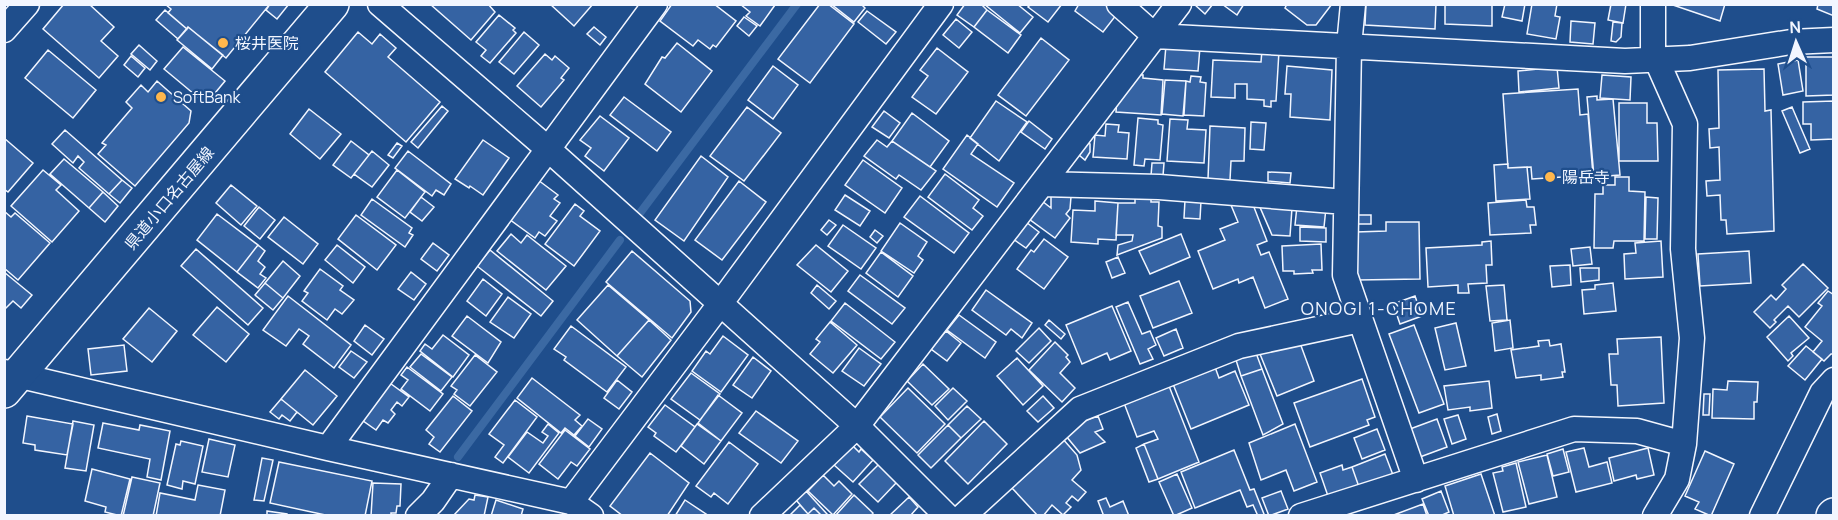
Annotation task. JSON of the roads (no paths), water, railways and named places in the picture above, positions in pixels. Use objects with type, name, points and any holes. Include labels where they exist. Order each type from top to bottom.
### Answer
[{"type":"main road","name":"県道小口名古屋線","points":[[9,379],[332,4]]},
{"type":"street","points":[[4,30],[27,4]]},
{"type":"street","points":[[380,4],[548,149],[856,426],[947,516]]},
{"type":"street","points":[[328,448],[655,4]]},
{"type":"street","points":[[571,502],[941,4]]},
{"type":"street","points":[[1119,4],[1155,36],[1625,61],[1690,58],[1791,42],[1833,40]]},
{"type":"street","points":[[762,516],[856,426],[1179,4]]},
{"type":"street","points":[[1353,4],[1349,46],[1345,275],[1416,480]]},
{"type":"street","points":[[1653,4],[1653,52],[1685,124],[1683,249],[1692,338],[1684,444],[1677,479],[1655,516]]},
{"type":"street","points":[[1042,183],[1159,187],[1346,202]]},
{"type":"street","points":[[963,516],[1080,409],[1239,346],[1360,320]]},
{"type":"street","points":[[9,379],[571,502],[591,516]]},
{"type":"street","points":[[1762,516],[1822,393],[1833,380]]},
{"type":"street","points":[[1301,516],[1350,508],[1416,480],[1574,429],[1637,431],[1684,444]]},
{"type":"street","points":[[418,516],[434,501],[451,475]]},
{"type":"waterway","points":[[640,213],[797,4]]},
{"type":"waterway","points":[[458,457],[620,240]]},
{"type":"place","name":"桜井医院","points":[[223,43]]},
{"type":"place","name":"SoftBank","points":[[161,97]]},
{"type":"place","name":"陽岳寺","points":[[1550,177]]},
{"type":"district","name":"ONOGI 1-CHOME","points":[[1379,308]]}]
